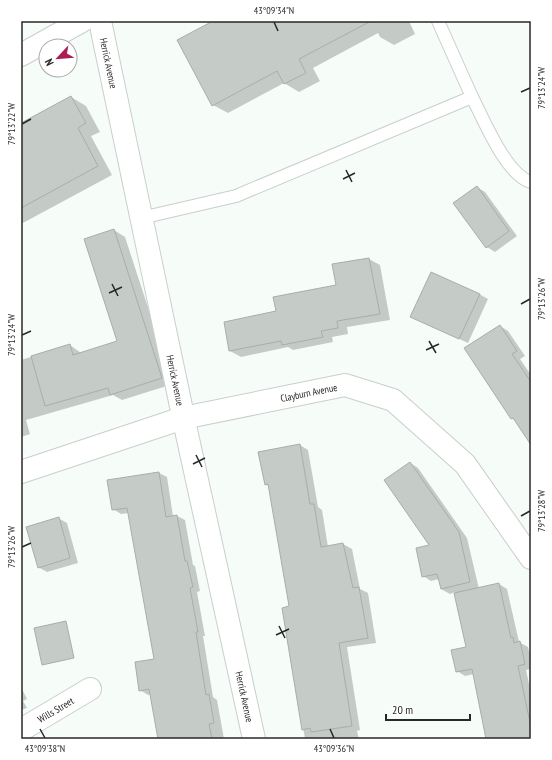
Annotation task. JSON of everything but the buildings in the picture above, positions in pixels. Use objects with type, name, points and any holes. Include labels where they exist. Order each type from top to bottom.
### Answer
[{"type":"street","points":[[21,55],[82,21]]},
{"type":"street","name":"Herrick Avenue","points":[[100,21],[183,418],[254,739]]},
{"type":"street","name":"Clayburn Avenue","points":[[21,472],[183,418],[345,385],[393,400],[464,464],[531,558]]},
{"type":"street","name":"Wills Street","points":[[21,730],[90,689]]},
{"type":"lane","points":[[438,21],[472,97],[509,164],[516,175],[531,182]]},
{"type":"lane","points":[[141,218],[236,196],[472,97]]}]
